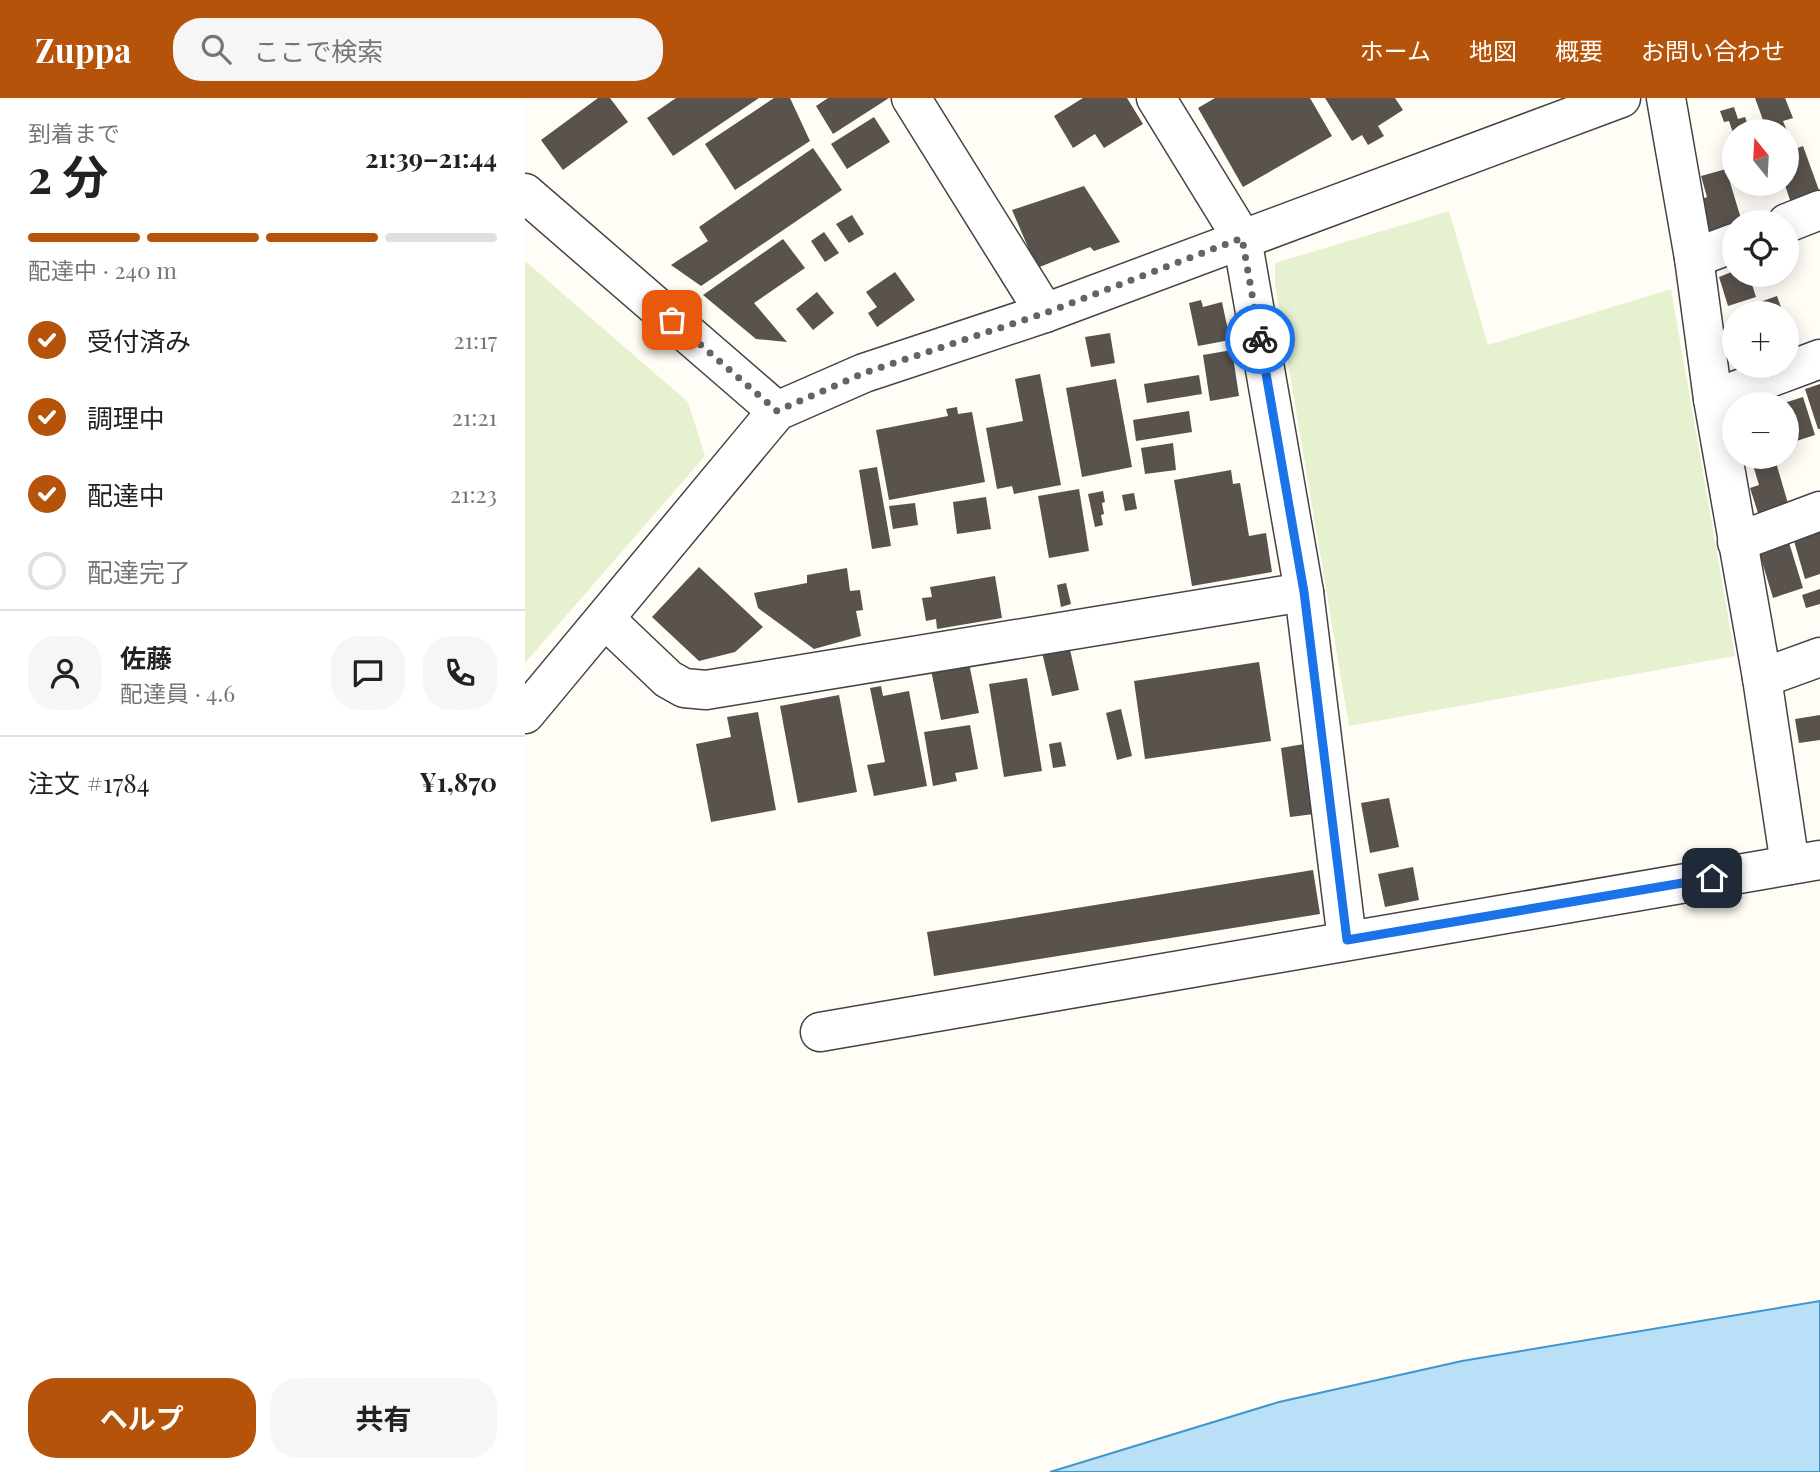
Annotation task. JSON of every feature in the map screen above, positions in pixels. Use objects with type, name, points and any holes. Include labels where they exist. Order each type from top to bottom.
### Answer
[{"type":"street","points":[[911,98],[1045,313]]},
{"type":"street","points":[[1156,98],[1242,238],[1304,592],[1347,940]]},
{"type":"street","points":[[525,714],[606,620],[777,411],[864,373],[1045,313],[1621,98]]},
{"type":"street","points":[[820,1032],[1805,862],[1762,678],[1737,542],[1713,399],[1694,258],[1666,98]]},
{"type":"street","points":[[525,193],[777,411]]},
{"type":"street","points":[[1799,218],[1820,210]]},
{"type":"street","points":[[1694,258],[1722,248]]},
{"type":"street","points":[[1713,399],[1820,359]]},
{"type":"street","points":[[1737,542],[1820,511]]},
{"type":"street","points":[[606,620],[668,680],[684,688],[706,690],[1304,592]]},
{"type":"street","points":[[1762,678],[1820,657]]},
{"type":"green space","points":[[1449,211],[1488,345],[1671,289],[1735,656],[1349,726],[1275,285],[1275,263]]},
{"type":"green space","points":[[525,261],[688,402],[705,456],[525,663]]},
{"type":"water","points":[[1820,1301],[1820,1472],[1050,1472],[1279,1402],[1462,1361]]},
{"type":"building","points":[[598,98],[610,98],[628,122],[563,170],[541,140]]},
{"type":"building","points":[[676,98],[759,98],[673,156],[647,118]]},
{"type":"building","points":[[774,98],[790,98],[810,141],[735,190],[705,144]]},
{"type":"building","points":[[828,98],[889,98],[833,134],[816,106]]},
{"type":"building","points":[[1083,98],[1127,98],[1143,124],[1104,148],[1095,134],[1073,148],[1054,116]]},
{"type":"building","points":[[1215,98],[1310,98],[1332,136],[1243,187],[1198,108]]},
{"type":"building","points":[[1325,98],[1395,98],[1403,110],[1378,126],[1384,136],[1368,145],[1362,135],[1352,141]]},
{"type":"building","points":[[1755,98],[1785,98],[1793,118],[1763,119]]},
{"type":"building","points":[[1734,107],[1738,119],[1723,119],[1720,111]]},
{"type":"building","points":[[874,117],[890,142],[847,169],[831,144]]},
{"type":"building","points":[[1803,146],[1820,193],[1791,203],[1789,196],[1799,196],[1799,148]]},
{"type":"building","points":[[813,148],[842,190],[701,286],[671,265],[708,241],[699,227]]},
{"type":"building","points":[[1722,170],[1722,196],[1734,196],[1738,210],[1722,210],[1722,232],[1711,235],[1700,200],[1707,197],[1701,176]]},
{"type":"building","points":[[1084,186],[1120,242],[1094,251],[1090,247],[1037,268],[1012,210]]},
{"type":"building","points":[[852,215],[864,234],[849,243],[836,224]]},
{"type":"building","points":[[824,232],[839,253],[825,262],[811,241]]},
{"type":"building","points":[[783,239],[805,268],[754,303],[787,342],[756,339],[703,295]]},
{"type":"building","points":[[895,272],[915,300],[877,327],[868,313],[877,307],[866,292]]},
{"type":"building","points":[[1722,287],[1753,287],[1756,297],[1744,301],[1726,301]]},
{"type":"building","points":[[817,292],[834,313],[813,330],[796,309]]},
{"type":"building","points":[[1777,296],[1779,301],[1763,301]]},
{"type":"building","points":[[1201,300],[1203,307],[1222,302],[1230,340],[1198,346],[1189,303]]},
{"type":"building","points":[[1110,333],[1115,363],[1091,367],[1085,337]]},
{"type":"building","points":[[1232,350],[1239,396],[1210,401],[1203,355]]},
{"type":"building","points":[[1040,374],[1061,485],[1014,494],[1012,486],[997,489],[986,428],[1023,421],[1015,379]]},
{"type":"building","points":[[1199,375],[1202,394],[1147,403],[1144,384]]},
{"type":"building","points":[[1116,379],[1132,467],[1082,477],[1066,388]]},
{"type":"building","points":[[1820,384],[1820,429],[1818,429],[1805,389]]},
{"type":"building","points":[[1803,397],[1815,435],[1799,440],[1799,398]]},
{"type":"building","points":[[957,407],[958,414],[972,412],[985,482],[889,500],[876,430],[948,416],[946,409]]},
{"type":"building","points":[[1189,411],[1192,432],[1136,441],[1133,420]]},
{"type":"building","points":[[1173,443],[1176,470],[1145,474],[1141,448]]},
{"type":"building","points":[[877,467],[891,546],[872,549],[859,470]]},
{"type":"building","points":[[1754,469],[1778,469],[1789,507],[1759,516],[1750,488],[1759,485]]},
{"type":"building","points":[[1231,470],[1233,484],[1240,483],[1249,536],[1266,533],[1272,572],[1192,586],[1174,480]]},
{"type":"building","points":[[1079,489],[1089,551],[1049,558],[1038,496]]},
{"type":"building","points":[[1103,491],[1103,525],[1095,527],[1088,494]]},
{"type":"building","points":[[1134,493],[1137,509],[1125,511],[1122,495]]},
{"type":"building","points":[[986,497],[991,529],[957,534],[953,502]]},
{"type":"building","points":[[915,503],[918,525],[893,529],[889,506]]},
{"type":"building","points":[[1820,526],[1820,574],[1805,579],[1792,534]]},
{"type":"building","points":[[1787,536],[1803,588],[1773,598],[1757,545]]},
{"type":"building","points":[[699,567],[763,627],[735,652],[699,661],[652,617]]},
{"type":"building","points":[[847,568],[850,591],[860,590],[863,610],[856,611],[861,636],[814,649],[758,608],[754,593],[807,583],[807,575]]},
{"type":"building","points":[[995,576],[1002,618],[937,629],[936,619],[926,621],[922,598],[932,597],[930,587]]},
{"type":"building","points":[[1066,583],[1071,604],[1061,607],[1057,585]]},
{"type":"building","points":[[1820,589],[1820,604],[1806,608],[1802,595]]},
{"type":"building","points":[[1069,645],[1079,690],[1052,696],[1042,652]]},
{"type":"building","points":[[1259,662],[1271,741],[1145,759],[1134,681]]},
{"type":"building","points":[[969,663],[979,713],[941,720],[931,670]]},
{"type":"building","points":[[1027,678],[1042,771],[1004,777],[989,684]]},
{"type":"building","points":[[881,686],[883,696],[909,691],[927,786],[874,796],[867,765],[885,762],[870,688]]},
{"type":"building","points":[[839,695],[857,792],[798,803],[780,706]]},
{"type":"building","points":[[1121,709],[1132,756],[1117,760],[1106,713]]},
{"type":"building","points":[[758,712],[776,810],[711,822],[696,744],[731,737],[727,717]]},
{"type":"building","points":[[1820,715],[1820,740],[1799,743],[1795,719]]},
{"type":"building","points":[[970,725],[978,769],[955,773],[957,781],[933,786],[924,732]]},
{"type":"building","points":[[1061,742],[1066,766],[1053,768],[1049,744]]},
{"type":"building","points":[[1304,744],[1314,814],[1290,817],[1281,748]]},
{"type":"building","points":[[1389,798],[1399,847],[1370,853],[1361,803]]},
{"type":"building","points":[[1413,867],[1419,900],[1385,907],[1378,874]]},
{"type":"building","points":[[1313,870],[1320,914],[934,976],[927,932]]},
{"type":"way so far","points":[[672,320],[777,411],[864,373],[1045,313],[1242,238],[1260,339]]},
{"type":"route","points":[[1260,339],[1304,592],[1347,940],[1712,878]]}]
